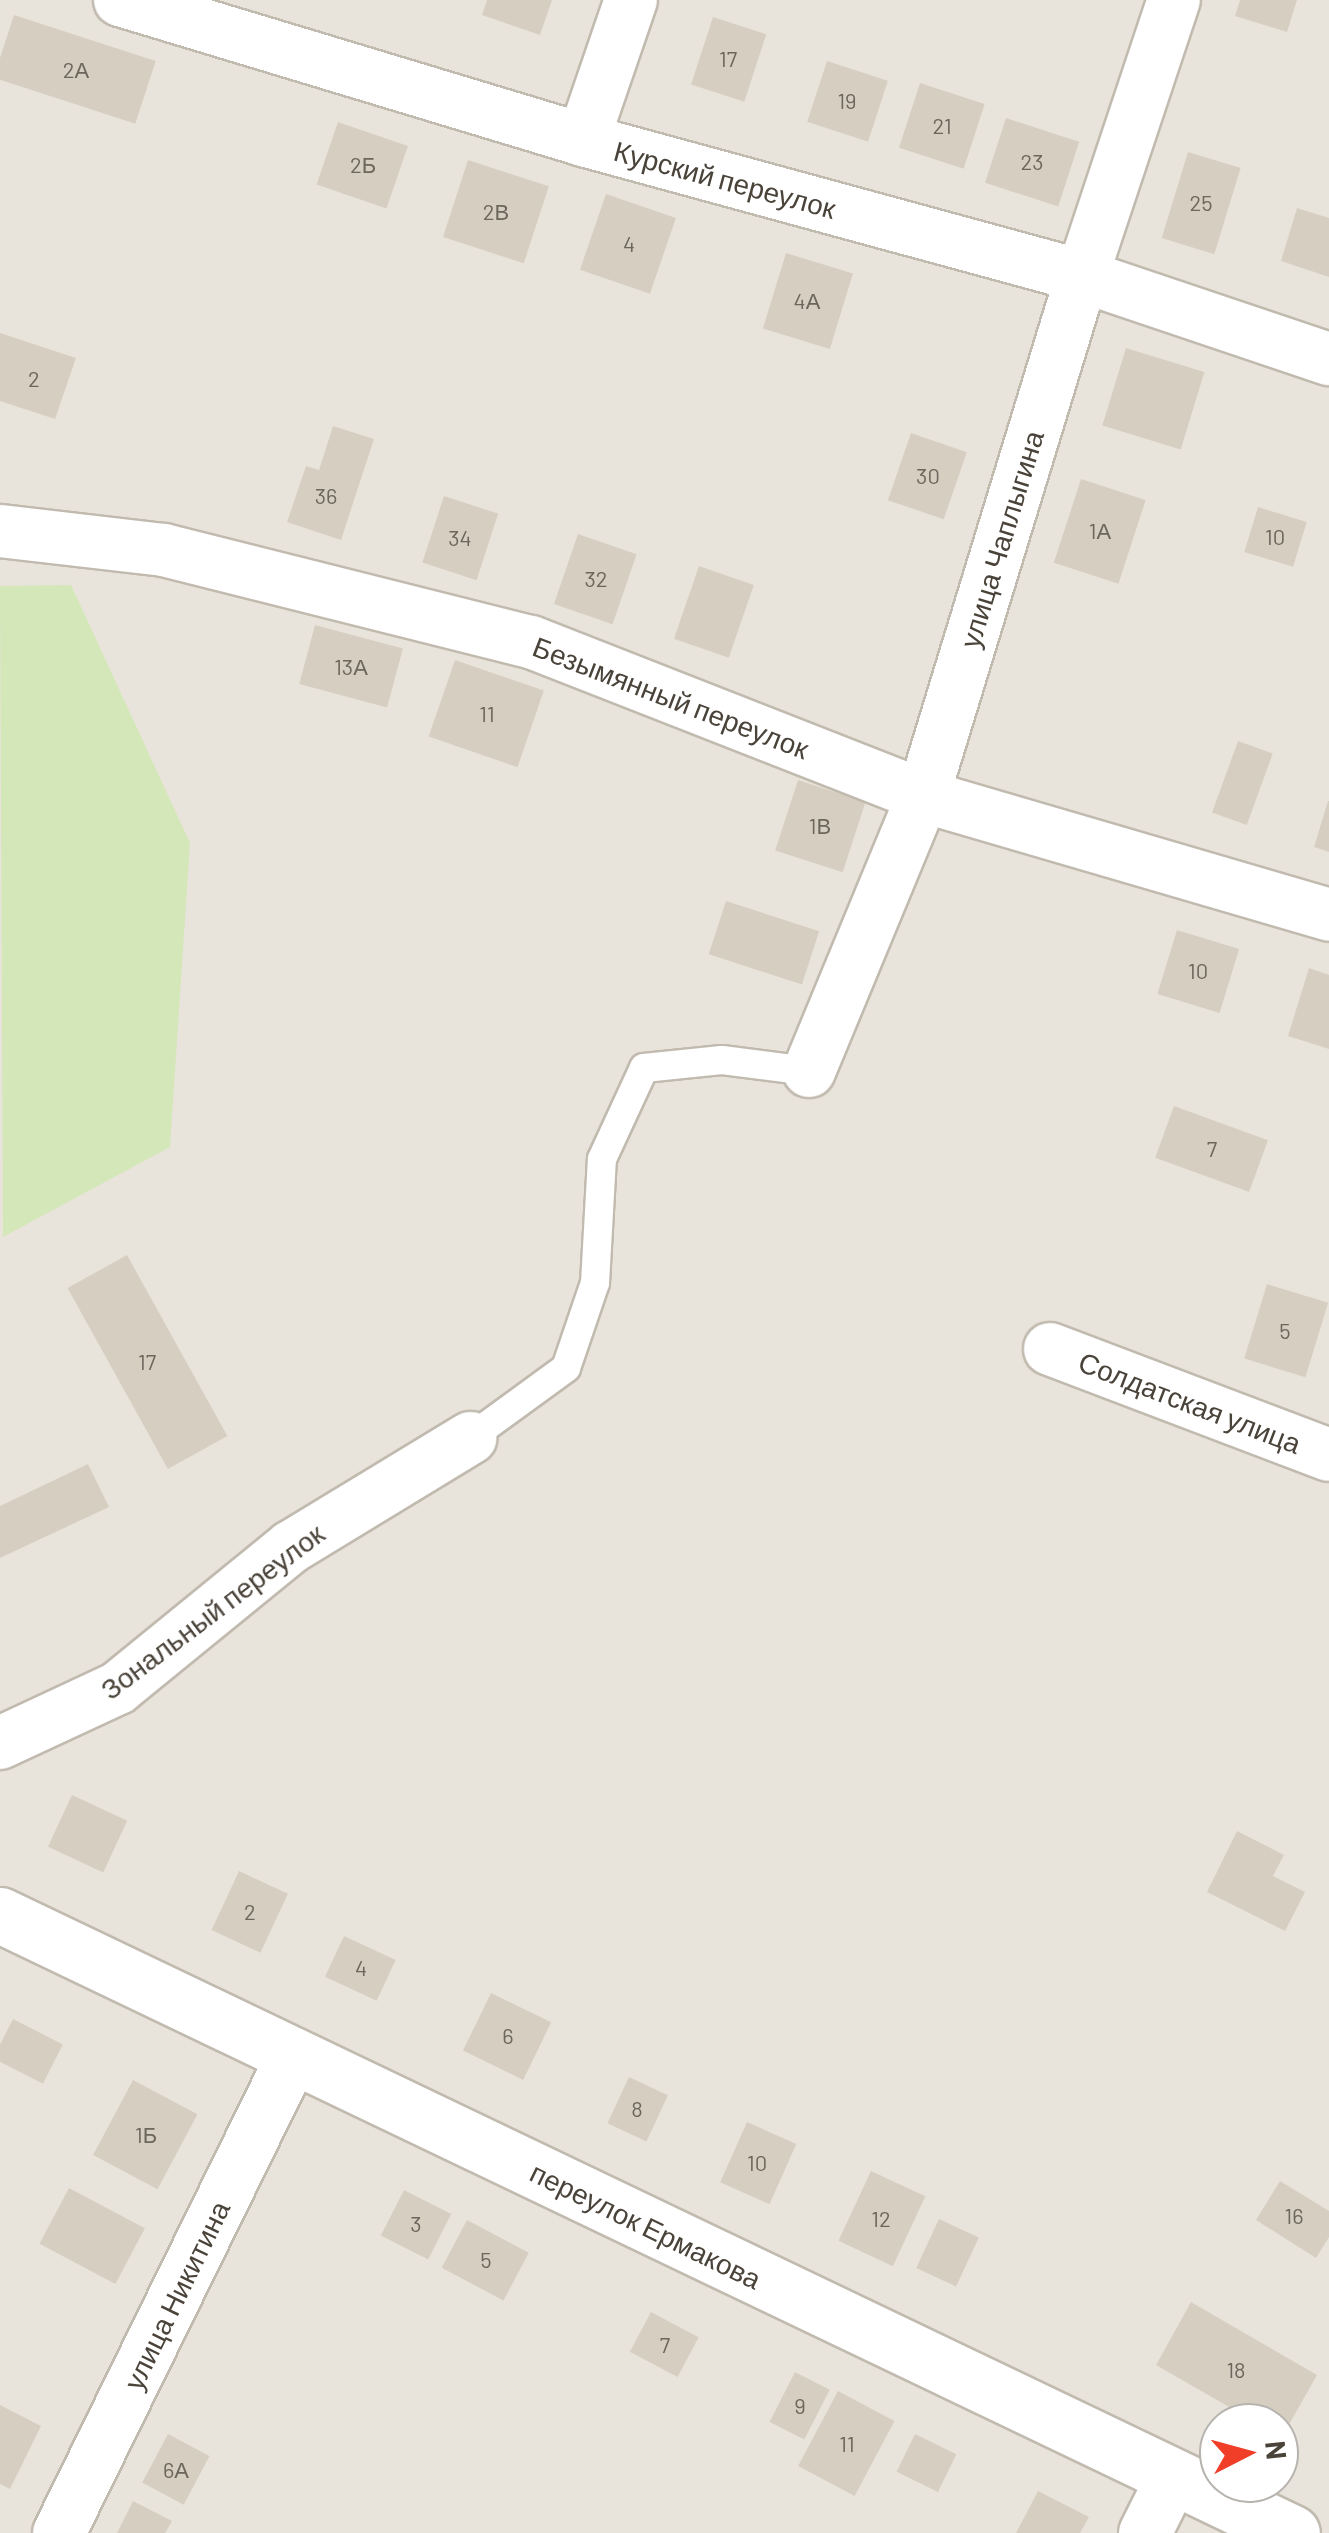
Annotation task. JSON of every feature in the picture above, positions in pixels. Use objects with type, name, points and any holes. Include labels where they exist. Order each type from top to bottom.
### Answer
[{"type":"street","name":"Курский переулок","points":[[120,0],[583,140],[1082,276],[1329,359]]},
{"type":"street","points":[[583,140],[631,0]]},
{"type":"street","name":"улица Чаплыгина","points":[[809,1072],[923,796],[1082,276],[1174,0]]},
{"type":"street","name":"Безымянный переулок","points":[[0,531],[164,550],[531,642],[923,796],[1329,915]]},
{"type":"street","name":"Солдатская улица","points":[[1050,1349],[1329,1455]]},
{"type":"street","name":"Зональный переулок","points":[[0,1743],[118,1688],[291,1547],[470,1438]]},
{"type":"street","name":"переулок Ермакова","points":[[0,1915],[1292,2533]]},
{"type":"street","name":"улица Никитина","points":[[60,2533],[293,2056]]},
{"type":"street","points":[[1145,2533],[1174,2478]]},
{"type":"lane","points":[[470,1438],[566,1368],[595,1283],[602,1159],[644,1068],[722,1060],[809,1072]]},
{"type":"shaded area","points":[[0,0],[1329,0],[1329,2533],[0,2533]]},
{"type":"green space","points":[[71,585],[190,843],[170,1147],[3,1237],[0,586]]},
{"type":"building","points":[[487,0],[552,0],[540,35],[482,15]]},
{"type":"building","points":[[1240,0],[1297,0],[1287,32],[1235,16]]},
{"type":"building","points":[[14,15],[156,61],[135,124],[0,80],[0,58]]},
{"type":"building","points":[[713,17],[766,34],[744,102],[691,85]]},
{"type":"building","points":[[827,61],[888,81],[868,142],[807,122]]},
{"type":"building","points":[[920,83],[985,104],[964,169],[899,148]]},
{"type":"building","points":[[1006,118],[1079,142],[1058,206],[985,183]]},
{"type":"building","points":[[338,122],[408,146],[386,208],[317,184]]},
{"type":"building","points":[[1188,152],[1241,168],[1214,254],[1162,238]]},
{"type":"building","points":[[468,160],[549,186],[524,263],[443,237]]},
{"type":"building","points":[[606,194],[676,218],[650,294],[580,270]]},
{"type":"building","points":[[1297,208],[1329,218],[1329,277],[1281,261]]},
{"type":"building","points":[[786,253],[853,273],[830,349],[763,329]]},
{"type":"building","points":[[0,333],[76,358],[55,419],[0,401]]},
{"type":"building","points":[[1126,348],[1204,372],[1181,449],[1102,425]]},
{"type":"building","points":[[333,426],[374,439],[341,540],[287,522],[306,466],[319,470]]},
{"type":"building","points":[[911,433],[967,452],[944,519],[888,500]]},
{"type":"building","points":[[1081,479],[1146,500],[1118,584],[1054,563]]},
{"type":"building","points":[[444,496],[498,514],[477,580],[422,563]]},
{"type":"building","points":[[1258,507],[1307,522],[1293,567],[1244,552]]},
{"type":"building","points":[[578,534],[637,554],[613,624],[554,604]]},
{"type":"building","points":[[699,566],[754,585],[729,658],[674,639]]},
{"type":"building","points":[[315,625],[403,649],[387,707],[299,684]]},
{"type":"building","points":[[455,660],[544,691],[518,767],[429,737]]},
{"type":"building","points":[[1238,741],[1273,754],[1247,825],[1212,812]]},
{"type":"building","points":[[798,780],[866,802],[843,872],[775,850]]},
{"type":"building","points":[[1329,801],[1329,852],[1314,847]]},
{"type":"building","points":[[726,901],[819,931],[802,985],[709,954]]},
{"type":"building","points":[[1177,930],[1239,949],[1220,1013],[1157,994]]},
{"type":"building","points":[[1309,968],[1329,975],[1329,1049],[1288,1036]]},
{"type":"building","points":[[1174,1106],[1268,1140],[1249,1192],[1155,1158]]},
{"type":"building","points":[[127,1255],[227,1436],[168,1469],[68,1288]]},
{"type":"building","points":[[1267,1284],[1328,1303],[1305,1377],[1244,1359]]},
{"type":"building","points":[[88,1464],[109,1507],[0,1558],[0,1506]]},
{"type":"building","points":[[72,1795],[127,1821],[103,1872],[48,1847]]},
{"type":"building","points":[[1237,1831],[1284,1855],[1273,1876],[1305,1892],[1285,1931],[1207,1892]]},
{"type":"building","points":[[239,1871],[288,1894],[260,1953],[212,1930]]},
{"type":"building","points":[[344,1936],[396,1960],[377,2001],[325,1977]]},
{"type":"building","points":[[491,1993],[551,2022],[523,2080],[463,2051]]},
{"type":"building","points":[[13,2019],[63,2044],[43,2084],[0,2062],[0,2045]]},
{"type":"building","points":[[629,2077],[668,2095],[646,2141],[607,2123]]},
{"type":"building","points":[[133,2080],[197,2114],[158,2189],[93,2155]]},
{"type":"building","points":[[747,2122],[796,2144],[769,2204],[720,2182]]},
{"type":"building","points":[[871,2171],[925,2196],[893,2266],[838,2241]]},
{"type":"building","points":[[1280,2181],[1329,2211],[1329,2237],[1316,2258],[1256,2220]]},
{"type":"building","points":[[69,2188],[145,2228],[115,2284],[39,2244]]},
{"type":"building","points":[[404,2190],[451,2214],[428,2260],[381,2235]]},
{"type":"building","points":[[939,2219],[979,2238],[956,2287],[916,2268]]},
{"type":"building","points":[[467,2220],[529,2253],[503,2301],[442,2268]]},
{"type":"building","points":[[1191,2302],[1317,2375],[1299,2407],[1299,2403],[1222,2403],[1156,2365]]},
{"type":"building","points":[[651,2312],[699,2337],[678,2377],[630,2352]]},
{"type":"building","points":[[795,2372],[830,2390],[804,2440],[770,2422]]},
{"type":"building","points":[[838,2391],[895,2421],[855,2496],[798,2466]]},
{"type":"building","points":[[0,2405],[41,2426],[10,2489],[0,2484]]},
{"type":"building","points":[[168,2434],[209,2456],[184,2505],[142,2483]]},
{"type":"building","points":[[915,2434],[956,2454],[938,2492],[897,2472]]},
{"type":"building","points":[[1038,2491],[1089,2517],[1080,2533],[1016,2533]]},
{"type":"building","points":[[133,2501],[172,2521],[165,2533],[117,2533]]}]
